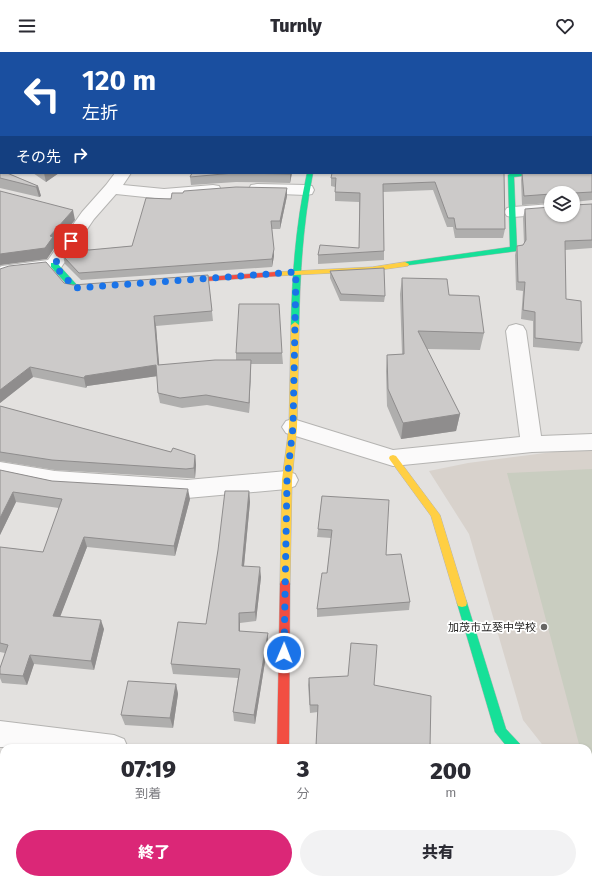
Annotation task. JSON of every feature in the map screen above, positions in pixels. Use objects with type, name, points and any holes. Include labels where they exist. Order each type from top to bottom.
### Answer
[{"type":"street","points":[[54,265],[80,214],[112,189],[122,174]]},
{"type":"street","points":[[283,744],[287,480],[293,427],[296,272],[306,190],[310,174]]},
{"type":"street","points":[[170,281],[296,272],[372,269],[514,249],[511,175],[520,174]]},
{"type":"street","points":[[112,189],[164,194],[236,189],[306,190]]},
{"type":"street","points":[[513,212],[544,210]]},
{"type":"street","points":[[0,274],[8,270],[54,265]]},
{"type":"street","points":[[54,265],[75,288],[107,286]]},
{"type":"street","points":[[516,331],[532,444]]},
{"type":"street","points":[[293,427],[393,458],[532,444],[592,442]]},
{"type":"street","points":[[393,458],[435,515],[501,732],[512,744]]},
{"type":"street","points":[[0,470],[55,480],[187,489],[287,480]]},
{"type":"street","points":[[0,734],[81,744]]},
{"type":"shaded area","name":"加茂市立葵中学校","points":[[592,447],[592,744],[542,744],[523,720],[469,534],[429,471],[468,463]]},
{"type":"shaded area","points":[[592,469],[592,744],[579,744],[507,473]]},
{"type":"building","points":[[0,174],[9,174],[38,186],[36,187],[0,178]]},
{"type":"building","points":[[192,174],[223,174],[190,177]]},
{"type":"building","points":[[332,174],[504,174],[505,229],[456,229],[454,218],[448,218],[435,182],[383,184],[384,251],[318,255],[320,245],[359,248],[360,193],[335,192],[336,178],[331,178]]},
{"type":"building","points":[[522,174],[592,174],[592,192],[580,193],[580,186],[544,186],[544,195],[524,196]]},
{"type":"building","points":[[236,187],[287,188],[280,221],[271,221],[274,249],[272,259],[79,273],[63,256],[71,245],[89,250],[132,246],[146,198],[171,199],[172,193]]},
{"type":"building","points":[[0,191],[73,210],[50,236],[53,237],[45,248],[0,254]]},
{"type":"building","points":[[592,204],[592,240],[565,241],[566,299],[581,301],[582,343],[535,338],[535,312],[523,310],[525,282],[518,282],[517,246],[523,245],[526,240],[525,209],[544,208],[544,222],[580,222],[580,205]]},
{"type":"building","points":[[46,262],[64,283],[73,285],[208,275],[212,311],[154,316],[158,365],[215,360],[251,360],[249,403],[206,395],[180,398],[158,393],[156,365],[85,376],[84,378],[30,367],[0,390],[0,269],[9,266]]},
{"type":"building","points":[[384,268],[385,296],[341,294],[330,271]]},
{"type":"building","points":[[402,278],[447,279],[449,295],[479,296],[484,333],[418,331],[460,414],[403,423],[388,389],[387,355],[404,354]]},
{"type":"building","points":[[239,304],[279,304],[282,353],[236,353]]},
{"type":"building","points":[[0,406],[171,452],[173,448],[195,455],[194,468],[186,469],[52,460],[0,452]]},
{"type":"building","points":[[0,470],[52,481],[188,489],[174,546],[84,537],[53,616],[101,620],[91,661],[30,655],[23,676],[0,674],[0,668],[8,645],[0,643],[0,547],[43,552],[62,499],[13,492],[0,518]]},
{"type":"building","points":[[225,491],[249,491],[242,566],[260,567],[255,612],[239,613],[239,631],[268,633],[254,715],[233,712],[240,669],[171,664],[178,622],[206,624],[218,550]]},
{"type":"building","points":[[322,496],[389,500],[386,555],[401,554],[410,602],[317,609],[322,573],[327,573],[332,530],[318,529]]},
{"type":"building","points":[[351,643],[377,645],[374,685],[431,696],[430,744],[316,744],[318,705],[310,705],[309,678],[348,676]]},
{"type":"building","points":[[128,681],[176,684],[170,718],[121,715]]},
{"type":"traffic: fast","points":[[295,325],[300,230],[310,174]]},
{"type":"traffic: fast","points":[[405,264],[514,249],[511,175],[520,174]]},
{"type":"traffic: fast","points":[[54,265],[75,288],[101,287]]},
{"type":"traffic: fast","points":[[462,603],[501,732],[512,744]]},
{"type":"traffic: slow","points":[[275,274],[372,269],[405,264]]},
{"type":"traffic: slow","points":[[285,584],[287,480],[293,427],[295,325]]},
{"type":"traffic: slow","points":[[393,458],[435,515],[462,603]]},
{"type":"traffic: jam","points":[[179,281],[275,274]]},
{"type":"traffic: jam","points":[[283,744],[285,584]]},
{"type":"place","name":"加茂市立葵中学校","points":[[544,627]]},
{"type":"route","points":[[71,241],[54,265],[75,288],[296,272],[293,427],[287,480],[284,653]]}]
